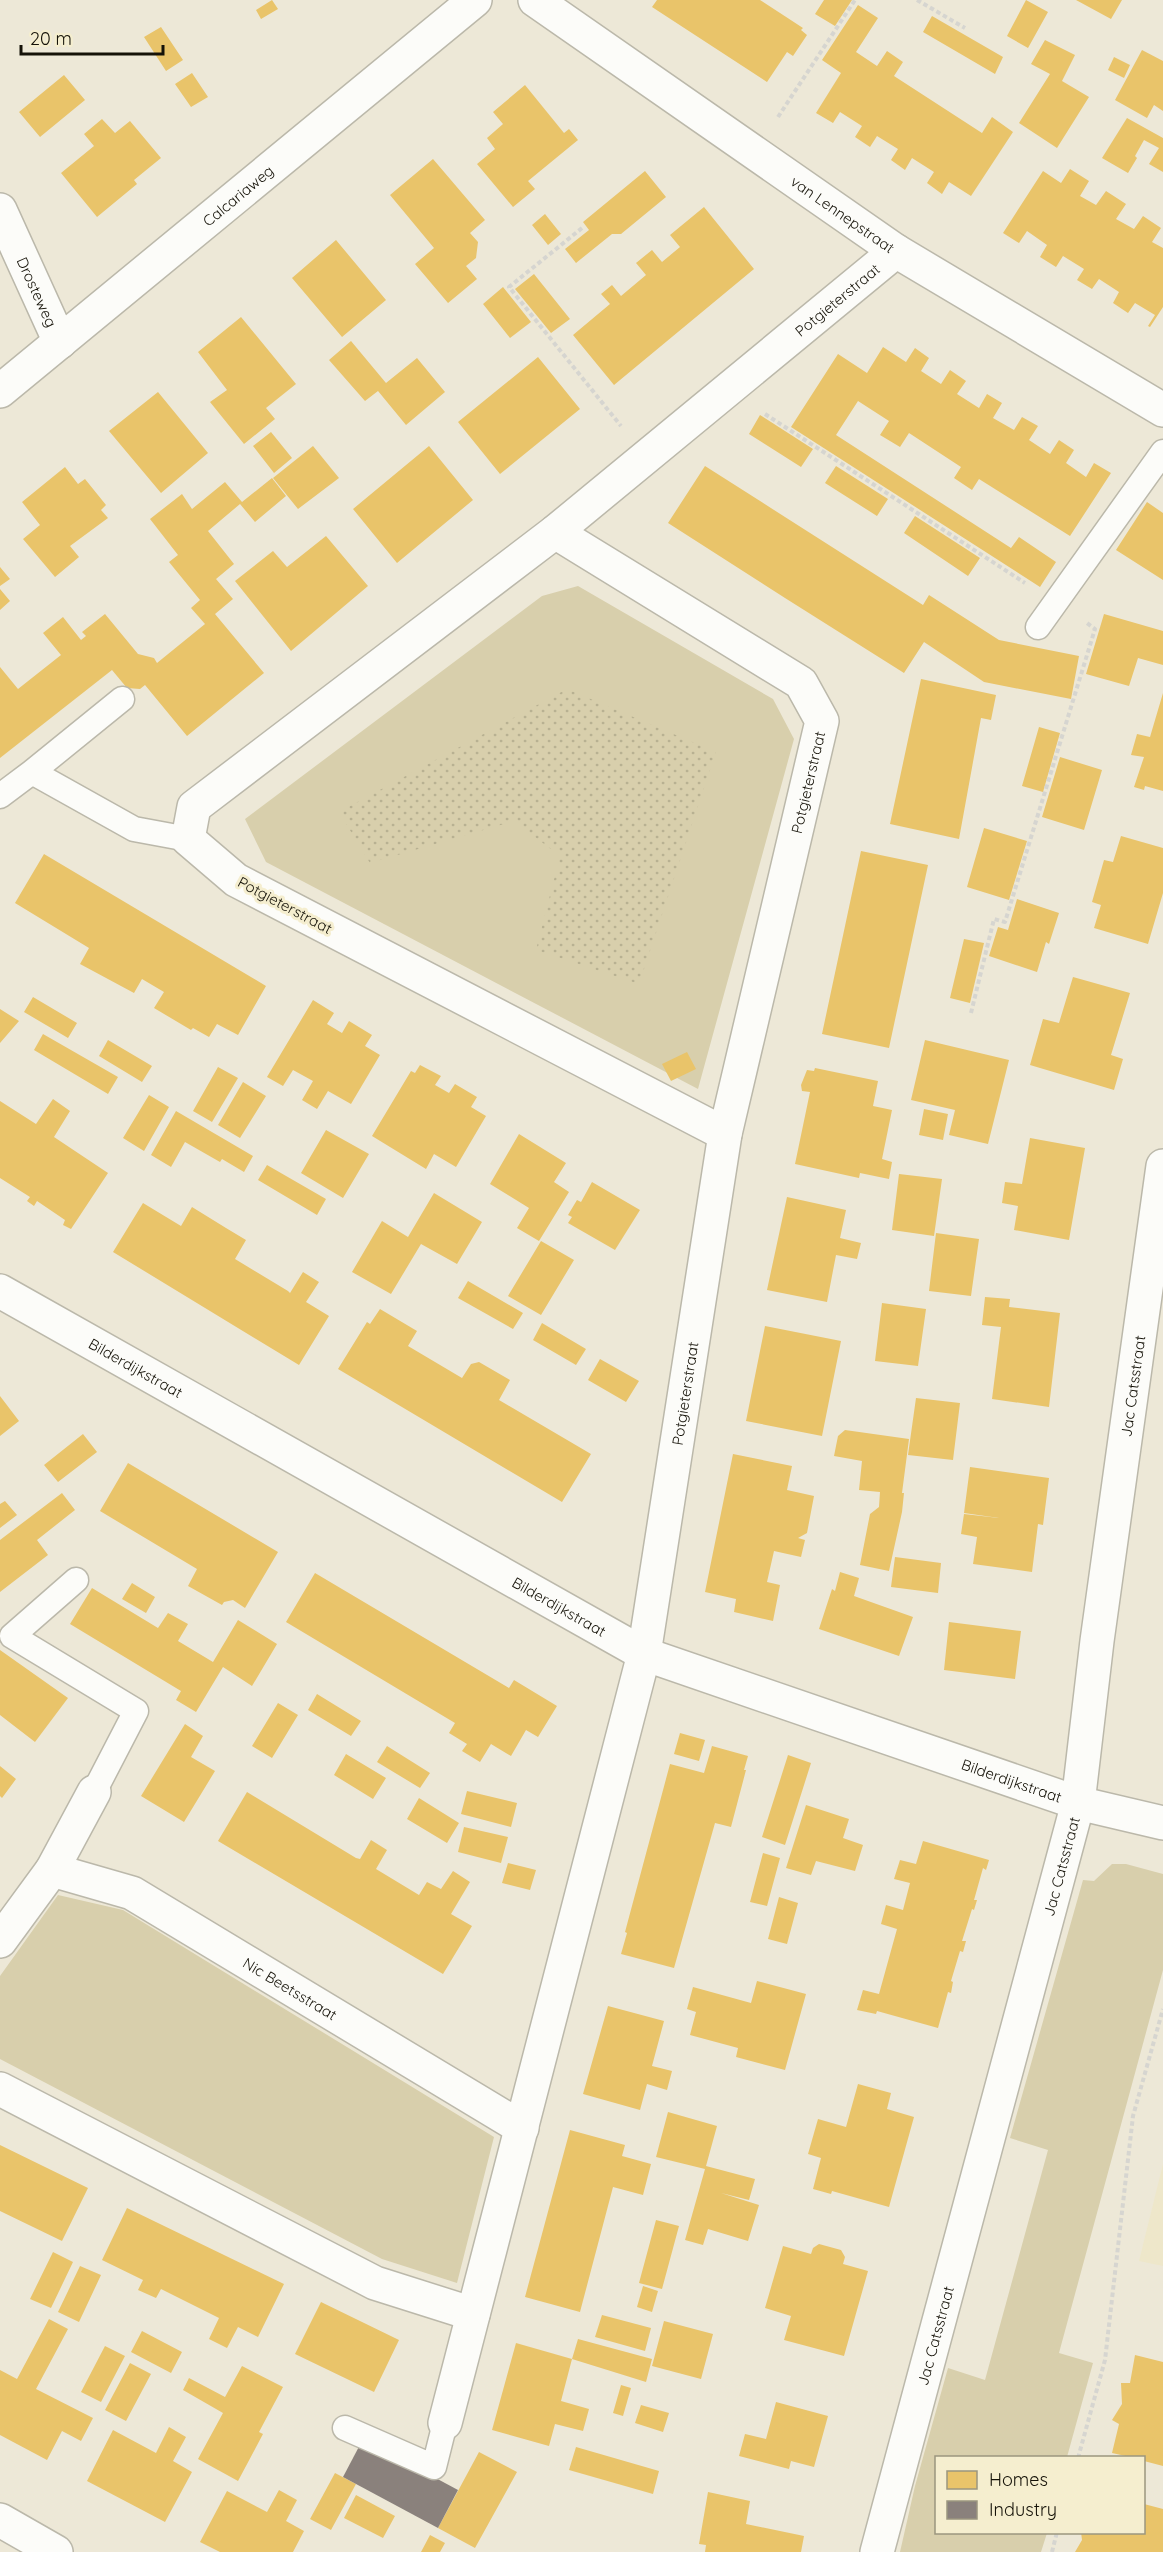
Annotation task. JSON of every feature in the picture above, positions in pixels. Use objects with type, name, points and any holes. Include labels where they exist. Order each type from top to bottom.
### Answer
[{"type":"street","name":"Calcariaweg","points":[[0,391],[475,0]]},
{"type":"street","name":"van Lennepstraat","points":[[535,0],[896,251],[1163,410]]},
{"type":"street","name":"Drosteweg","points":[[0,210],[60,342]]},
{"type":"street","name":"Potgieterstraat","points":[[725,1134],[236,880],[188,839],[194,807],[555,532],[896,251]]},
{"type":"street","name":"Potgieterstraat","points":[[555,532],[801,683],[822,721],[725,1134],[644,1654]]},
{"type":"street","name":"Jac Catsstraat","points":[[877,2552],[1078,1803],[1097,1641],[1163,1166]]},
{"type":"street","name":"Bilderdijkstraat","points":[[0,1291],[644,1654],[1078,1803],[1163,1822]]},
{"type":"street","points":[[444,2423],[644,1654]]},
{"type":"street","points":[[0,1941],[52,1870],[94,1792]]},
{"type":"street","name":"Nic Beetsstraat","points":[[52,1870],[132,1893],[522,2128]]},
{"type":"street","points":[[0,2089],[375,2283],[473,2314]]},
{"type":"street","points":[[0,2520],[56,2552]]},
{"type":"lane","points":[[1038,627],[1163,452]]},
{"type":"lane","points":[[0,796],[122,699]]},
{"type":"lane","points":[[32,772],[134,829],[188,839]]},
{"type":"lane","points":[[76,1580],[12,1636],[136,1711],[94,1792]]},
{"type":"lane","points":[[345,2428],[434,2467],[444,2423]]},
{"type":"path","points":[[754,152],[855,0]]},
{"type":"path","points":[[917,0],[966,28]]},
{"type":"path","points":[[582,228],[509,287],[646,457]]},
{"type":"path","points":[[727,389],[1095,629],[1005,922],[994,919],[971,1013]]},
{"type":"path","points":[[1078,2456],[1105,2360],[1133,2116],[1163,2009]]},
{"type":"path","points":[[1052,2552],[1056,2534]]},
{"type":"shaded area","points":[[578,586],[773,699],[794,739],[698,1089],[266,862],[245,819],[542,596]]},
{"type":"shaded area","points":[[567,689],[716,752],[639,984],[536,950],[560,856],[514,821],[370,863],[339,812]]},
{"type":"shaded area","points":[[1112,1864],[1126,1864],[1163,1874],[1163,1970],[1059,2353],[1093,2363],[1067,2456],[935,2456],[935,2534],[1047,2534],[1041,2552],[900,2552],[915,2486],[948,2368],[985,2380],[1048,2150],[1010,2138],[1083,1880],[1094,1881]]},
{"type":"shaded area","points":[[58,1895],[123,1910],[494,2137],[457,2283],[382,2259],[0,2059],[0,1976]]},
{"type":"shaded area","points":[[1163,2164],[1163,2266],[1139,2261]]},
{"type":"building: Homes","points":[[272,0],[278,9],[261,19],[256,10]]},
{"type":"building: Homes","points":[[657,0],[760,0],[803,28],[801,30],[807,35],[793,56],[787,52],[767,82],[652,7]]},
{"type":"building: Homes","points":[[824,0],[852,0],[835,26],[815,14]]},
{"type":"building: Homes","points":[[1026,0],[1048,12],[1028,48],[1007,36]]},
{"type":"building: Homes","points":[[1076,0],[1122,0],[1111,19]]},
{"type":"building: Homes","points":[[858,5],[878,18],[856,52],[877,66],[887,51],[903,62],[894,76],[982,133],[992,117],[1013,132],[971,196],[949,182],[942,194],[927,183],[934,172],[912,158],[905,170],[891,160],[898,149],[877,136],[870,147],[855,137],[862,126],[840,112],[833,123],[816,113],[841,73],[822,60]]},
{"type":"building: Homes","points":[[932,16],[1003,57],[995,74],[923,32]]},
{"type":"building: Homes","points":[[161,27],[183,60],[166,71],[144,37]]},
{"type":"building: Homes","points":[[1045,40],[1075,55],[1062,81],[1089,97],[1057,148],[1019,123],[1050,74],[1031,64]]},
{"type":"building: Homes","points":[[1142,50],[1163,61],[1163,111],[1154,105],[1147,118],[1115,100]]},
{"type":"building: Homes","points":[[1114,57],[1130,65],[1124,78],[1108,70]]},
{"type":"building: Homes","points":[[192,73],[208,97],[191,107],[175,84]]},
{"type":"building: Homes","points":[[64,75],[85,100],[40,137],[19,112]]},
{"type":"building: Homes","points":[[525,85],[564,133],[569,129],[578,140],[528,181],[535,189],[513,207],[477,164],[495,149],[487,138],[503,124],[493,112]]},
{"type":"building: Homes","points":[[1127,118],[1163,138],[1163,172],[1149,164],[1159,148],[1144,140],[1128,173],[1102,158]]},
{"type":"building: Homes","points":[[102,119],[115,133],[130,121],[161,158],[134,180],[137,184],[97,217],[61,173],[94,146],[84,134]]},
{"type":"building: Homes","points":[[433,159],[485,220],[470,233],[478,242],[476,258],[466,266],[477,279],[448,303],[415,264],[434,248],[390,195]]},
{"type":"building: Homes","points":[[1070,169],[1089,181],[1080,196],[1096,205],[1106,191],[1126,204],[1116,219],[1134,229],[1143,216],[1161,228],[1152,242],[1163,248],[1163,307],[1150,327],[1148,326],[1155,315],[1135,303],[1128,313],[1113,303],[1119,292],[1099,279],[1092,289],[1077,280],[1084,269],[1063,256],[1056,267],[1040,257],[1047,245],[1027,231],[1019,243],[1003,233],[1043,171],[1061,183]]},
{"type":"building: Homes","points":[[645,171],[666,197],[621,234],[612,234],[576,263],[565,249],[589,230],[583,222]]},
{"type":"building: Homes","points":[[704,207],[754,269],[614,385],[573,335],[610,304],[601,294],[612,285],[621,296],[646,275],[636,263],[652,250],[662,262],[680,247],[670,235]]},
{"type":"building: Homes","points":[[545,214],[561,234],[548,245],[532,225]]},
{"type":"building: Homes","points":[[336,240],[386,300],[342,337],[292,278]]},
{"type":"building: Homes","points":[[534,274],[570,319],[551,333],[515,289]]},
{"type":"building: Homes","points":[[503,287],[531,322],[510,338],[483,304]]},
{"type":"building: Homes","points":[[241,317],[296,384],[266,408],[275,419],[244,444],[210,402],[227,390],[198,352]]},
{"type":"building: Homes","points":[[351,341],[386,383],[417,358],[445,392],[406,425],[378,391],[365,401],[329,360]]},
{"type":"building: Homes","points":[[883,347],[906,362],[915,348],[929,358],[921,371],[941,384],[950,370],[966,381],[957,394],[979,408],[987,394],[1002,403],[993,418],[1014,430],[1022,417],[1038,426],[1029,440],[1050,454],[1059,440],[1074,450],[1066,463],[1086,477],[1094,463],[1111,473],[1070,536],[979,479],[972,490],[954,478],[961,467],[909,433],[900,447],[880,435],[889,421],[858,401],[836,435],[1011,548],[1019,537],[1056,562],[1040,587],[791,427],[838,354],[867,373]]},
{"type":"building: Homes","points":[[538,357],[580,409],[500,474],[458,422]]},
{"type":"building: Homes","points":[[158,392],[208,453],[161,493],[109,431]]},
{"type":"building: Homes","points":[[760,415],[813,449],[801,467],[749,434]]},
{"type":"building: Homes","points":[[271,432],[292,458],[274,473],[253,446]]},
{"type":"building: Homes","points":[[313,446],[339,478],[298,509],[273,478]]},
{"type":"building: Homes","points":[[429,446],[473,500],[397,563],[353,509]]},
{"type":"building: Homes","points":[[705,466],[923,605],[929,595],[999,640],[1079,656],[1071,699],[984,682],[924,642],[904,673],[785,598],[668,523]]},
{"type":"building: Homes","points":[[836,466],[888,499],[877,516],[825,483]]},
{"type":"building: Homes","points":[[65,467],[78,484],[85,479],[106,505],[101,510],[108,518],[70,546],[79,557],[55,577],[23,539],[40,525],[22,502]]},
{"type":"building: Homes","points":[[272,478],[286,496],[255,522],[240,504],[208,531],[234,564],[216,579],[233,599],[215,614],[264,673],[187,736],[145,685],[140,689],[127,688],[112,670],[0,758],[0,667],[18,689],[61,655],[43,633],[63,617],[81,640],[86,636],[82,632],[105,614],[138,654],[154,658],[157,663],[205,624],[191,608],[200,600],[169,562],[178,555],[150,519],[182,494],[192,509],[225,482],[242,502]]},
{"type":"building: Homes","points":[[1147,502],[1163,513],[1163,580],[1116,550]]},
{"type":"building: Homes","points":[[915,516],[980,558],[968,576],[904,533]]},
{"type":"building: Homes","points":[[326,536],[368,586],[291,651],[235,581],[273,551],[287,567]]},
{"type":"building: Homes","points":[[0,567],[10,579],[0,586]]},
{"type":"building: Homes","points":[[0,589],[10,601],[0,610]]},
{"type":"building: Homes","points":[[1104,614],[1163,631],[1163,665],[1138,658],[1129,686],[1086,674]]},
{"type":"building: Homes","points":[[921,679],[996,695],[991,720],[981,718],[959,839],[890,824]]},
{"type":"building: Homes","points":[[1163,693],[1163,791],[1145,786],[1144,790],[1134,787],[1144,757],[1131,755],[1137,734],[1150,737]]},
{"type":"building: Homes","points":[[1039,727],[1060,733],[1043,792],[1022,786]]},
{"type":"building: Homes","points":[[1060,757],[1102,770],[1084,830],[1042,817]]},
{"type":"building: Homes","points":[[984,828],[1027,841],[1009,900],[967,887]]},
{"type":"building: Homes","points":[[1121,836],[1163,848],[1163,893],[1148,944],[1094,928],[1101,905],[1092,902],[1104,860],[1113,862]]},
{"type":"building: Homes","points":[[861,851],[928,865],[889,1048],[822,1034]]},
{"type":"building: Homes","points":[[44,854],[266,986],[238,1035],[217,1024],[209,1037],[193,1028],[191,1030],[154,1008],[164,992],[142,979],[134,993],[80,964],[89,948],[15,903]]},
{"type":"building: Homes","points":[[1017,899],[1059,913],[1049,944],[1046,942],[1037,972],[989,956],[998,927],[1008,930]]},
{"type":"building: Homes","points":[[964,939],[984,943],[970,1003],[950,998]]},
{"type":"building: Homes","points":[[1073,977],[1130,993],[1111,1055],[1123,1059],[1114,1090],[1030,1065],[1043,1019],[1059,1023]]},
{"type":"building: Homes","points":[[33,997],[77,1023],[68,1038],[24,1012]]},
{"type":"building: Homes","points":[[313,1000],[334,1013],[327,1024],[342,1033],[349,1021],[372,1035],[365,1046],[380,1055],[351,1104],[328,1091],[317,1109],[302,1100],[313,1081],[293,1070],[283,1086],[267,1077]]},
{"type":"building: Homes","points":[[0,1009],[19,1021],[0,1043]]},
{"type":"building: Homes","points":[[43,1034],[118,1077],[108,1094],[34,1050]]},
{"type":"building: Homes","points":[[108,1040],[152,1066],[142,1082],[99,1056]]},
{"type":"building: Homes","points":[[925,1040],[1009,1060],[988,1144],[949,1135],[955,1110],[911,1100]]},
{"type":"building: Homes","points":[[687,1052],[696,1069],[671,1081],[662,1064]]},
{"type":"building: Homes","points":[[420,1065],[441,1076],[435,1085],[449,1093],[455,1084],[477,1097],[471,1107],[486,1116],[456,1167],[434,1154],[426,1169],[372,1136],[411,1071],[415,1073]]},
{"type":"building: Homes","points":[[218,1067],[238,1078],[212,1122],[193,1111]]},
{"type":"building: Homes","points":[[815,1068],[878,1081],[873,1106],[892,1110],[882,1159],[892,1162],[889,1179],[860,1173],[859,1178],[795,1164],[810,1092],[802,1091],[801,1085],[807,1070],[814,1071]]},
{"type":"building: Homes","points":[[243,1082],[266,1096],[240,1138],[218,1125]]},
{"type":"building: Homes","points":[[149,1095],[169,1107],[144,1151],[123,1138]]},
{"type":"building: Homes","points":[[53,1099],[70,1111],[54,1137],[108,1173],[71,1229],[63,1225],[65,1220],[37,1201],[34,1206],[27,1201],[30,1197],[0,1178],[0,1101],[36,1124]]},
{"type":"building: Homes","points":[[924,1109],[948,1114],[943,1140],[919,1135]]},
{"type":"building: Homes","points":[[176,1111],[253,1156],[244,1172],[222,1159],[220,1162],[185,1142],[171,1167],[151,1155]]},
{"type":"building: Homes","points":[[326,1130],[369,1154],[343,1198],[301,1173]]},
{"type":"building: Homes","points":[[519,1134],[566,1163],[554,1182],[569,1192],[539,1241],[517,1228],[529,1208],[490,1184]]},
{"type":"building: Homes","points":[[1030,1138],[1085,1148],[1069,1240],[1014,1230],[1018,1206],[1002,1203],[1005,1182],[1022,1184]]},
{"type":"building: Homes","points":[[267,1165],[326,1199],[317,1215],[258,1180]]},
{"type":"building: Homes","points":[[899,1174],[942,1179],[934,1236],[892,1230]]},
{"type":"building: Homes","points":[[592,1182],[640,1210],[615,1250],[568,1223],[572,1217],[568,1215],[577,1200],[581,1202]]},
{"type":"building: Homes","points":[[434,1193],[482,1222],[457,1264],[421,1244],[391,1294],[352,1272],[382,1221],[408,1237]]},
{"type":"building: Homes","points":[[787,1197],[846,1210],[840,1238],[861,1243],[857,1259],[836,1255],[827,1302],[767,1290]]},
{"type":"building: Homes","points":[[143,1203],[181,1226],[192,1207],[246,1240],[235,1259],[290,1293],[303,1272],[319,1282],[306,1302],[329,1316],[299,1365],[113,1252]]},
{"type":"building: Homes","points":[[936,1233],[979,1239],[971,1296],[929,1291]]},
{"type":"building: Homes","points":[[541,1241],[574,1260],[541,1315],[508,1296]]},
{"type":"building: Homes","points":[[468,1281],[523,1313],[513,1329],[458,1298]]},
{"type":"building: Homes","points":[[985,1297],[1010,1299],[1009,1307],[1060,1313],[1049,1407],[992,1399],[1001,1327],[982,1325]]},
{"type":"building: Homes","points":[[882,1303],[926,1309],[918,1366],[875,1361]]},
{"type":"building: Homes","points":[[380,1309],[417,1331],[408,1346],[462,1378],[471,1364],[479,1362],[510,1380],[499,1400],[591,1454],[562,1502],[338,1369],[367,1322],[370,1324]]},
{"type":"building: Homes","points":[[542,1323],[586,1349],[576,1365],[533,1340]]},
{"type":"building: Homes","points":[[765,1326],[841,1341],[822,1436],[746,1421]]},
{"type":"building: Homes","points":[[600,1359],[639,1381],[626,1402],[588,1380]]},
{"type":"building: Homes","points":[[0,1396],[19,1421],[0,1436]]},
{"type":"building: Homes","points":[[916,1398],[960,1403],[953,1460],[908,1455]]},
{"type":"building: Homes","points":[[845,1430],[909,1439],[902,1493],[904,1493],[902,1512],[889,1571],[860,1565],[870,1514],[879,1507],[880,1492],[859,1490],[862,1461],[834,1456],[838,1436]]},
{"type":"building: Homes","points":[[83,1434],[97,1452],[58,1482],[44,1465]]},
{"type":"building: Homes","points":[[733,1454],[792,1466],[787,1490],[814,1496],[807,1533],[798,1538],[805,1540],[801,1557],[774,1551],[767,1582],[780,1585],[773,1621],[734,1612],[736,1599],[705,1592]]},
{"type":"building: Homes","points":[[128,1463],[278,1552],[245,1608],[233,1600],[224,1602],[222,1605],[188,1586],[197,1569],[100,1511]]},
{"type":"building: Homes","points":[[970,1467],[1049,1478],[1043,1525],[1038,1524],[1032,1572],[973,1564],[977,1537],[961,1534],[964,1514],[999,1518],[964,1513]]},
{"type":"building: Homes","points":[[62,1493],[75,1510],[37,1540],[48,1555],[0,1592],[0,1540]]},
{"type":"building: Homes","points":[[5,1501],[17,1515],[0,1528],[0,1504]]},
{"type":"building: Homes","points":[[895,1557],[941,1563],[938,1593],[891,1587]]},
{"type":"building: Homes","points":[[840,1572],[859,1578],[854,1596],[913,1617],[899,1656],[819,1629],[832,1589],[835,1591]]},
{"type":"building: Homes","points":[[315,1573],[509,1688],[514,1680],[557,1706],[538,1737],[526,1730],[511,1756],[491,1744],[480,1762],[462,1751],[467,1744],[449,1733],[455,1723],[286,1622]]},
{"type":"building: Homes","points":[[132,1583],[155,1597],[146,1613],[122,1599]]},
{"type":"building: Homes","points":[[92,1588],[158,1628],[168,1613],[188,1624],[178,1641],[213,1662],[238,1620],[277,1644],[252,1686],[223,1667],[196,1712],[176,1700],[181,1691],[70,1624]]},
{"type":"building: Homes","points":[[949,1622],[1021,1631],[1015,1679],[944,1670]]},
{"type":"building: Homes","points":[[0,1650],[68,1698],[35,1742],[0,1715]]},
{"type":"building: Homes","points":[[317,1694],[361,1721],[351,1736],[308,1710]]},
{"type":"building: Homes","points":[[278,1703],[298,1715],[272,1758],[252,1746]]},
{"type":"building: Homes","points":[[185,1724],[203,1736],[191,1757],[215,1771],[184,1822],[141,1796]]},
{"type":"building: Homes","points":[[680,1733],[705,1740],[699,1761],[674,1754]]},
{"type":"building: Homes","points":[[387,1746],[430,1773],[420,1788],[377,1762]]},
{"type":"building: Homes","points":[[712,1746],[748,1756],[744,1770],[746,1770],[731,1827],[715,1823],[674,1968],[621,1954],[670,1764],[704,1773]]},
{"type":"building: Homes","points":[[346,1754],[386,1778],[373,1799],[334,1775]]},
{"type":"building: Homes","points":[[788,1755],[811,1763],[785,1845],[762,1837]]},
{"type":"building: Homes","points":[[0,1766],[16,1779],[2,1798],[0,1796]]},
{"type":"building: Homes","points":[[467,1791],[517,1803],[511,1827],[461,1814]]},
{"type":"building: Homes","points":[[247,1792],[356,1858],[360,1859],[371,1840],[387,1850],[376,1869],[419,1895],[427,1882],[441,1889],[453,1871],[470,1882],[451,1914],[472,1926],[443,1974],[218,1841]]},
{"type":"building: Homes","points":[[419,1798],[459,1823],[447,1843],[407,1819]]},
{"type":"building: Homes","points":[[806,1805],[849,1819],[843,1838],[863,1845],[855,1871],[816,1861],[811,1875],[786,1868]]},
{"type":"building: Homes","points":[[464,1827],[508,1837],[501,1863],[458,1852]]},
{"type":"building: Homes","points":[[923,1841],[989,1860],[986,1870],[983,1868],[974,1900],[977,1900],[962,1941],[966,1941],[963,1952],[960,1951],[951,1981],[953,1982],[951,1993],[948,1992],[938,2028],[877,2011],[876,2014],[857,2010],[863,1990],[879,1994],[897,1929],[881,1924],[886,1905],[903,1910],[910,1883],[894,1879],[900,1860],[916,1864]]},
{"type":"building: Homes","points":[[763,1853],[780,1858],[767,1906],[750,1902]]},
{"type":"building: Homes","points":[[508,1863],[536,1870],[530,1890],[502,1883]]},
{"type":"building: Homes","points":[[779,1897],[798,1903],[787,1944],[768,1939]]},
{"type":"building: Homes","points":[[757,1981],[806,1994],[785,2070],[736,2057],[738,2048],[690,2035],[696,2012],[687,2009],[693,1987],[751,2003]]},
{"type":"building: Homes","points":[[608,2006],[664,2021],[652,2066],[672,2071],[667,2090],[647,2084],[640,2110],[583,2094]]},
{"type":"building: Homes","points":[[858,2084],[891,2093],[887,2109],[914,2117],[889,2207],[832,2191],[831,2194],[813,2189],[821,2158],[808,2154],[818,2119],[846,2127]]},
{"type":"building: Homes","points":[[668,2112],[717,2126],[706,2166],[755,2179],[749,2200],[721,2193],[759,2205],[748,2241],[708,2229],[703,2245],[685,2240],[705,2169],[656,2157]]},
{"type":"building: Homes","points":[[570,2130],[625,2145],[622,2156],[651,2164],[643,2195],[613,2187],[580,2312],[525,2297]]},
{"type":"building: Homes","points":[[0,2145],[88,2188],[62,2241],[0,2211]]},
{"type":"building: Homes","points":[[127,2208],[284,2284],[258,2337],[238,2327],[227,2348],[209,2339],[219,2318],[161,2289],[156,2298],[138,2290],[143,2280],[102,2260]]},
{"type":"building: Homes","points":[[656,2220],[679,2226],[662,2289],[639,2283]]},
{"type":"building: Homes","points":[[819,2244],[841,2250],[845,2257],[843,2264],[868,2271],[844,2356],[784,2340],[791,2316],[765,2308],[783,2246],[811,2254],[813,2248]]},
{"type":"building: Homes","points":[[53,2252],[73,2262],[51,2308],[30,2299]]},
{"type":"building: Homes","points":[[80,2266],[101,2275],[79,2322],[58,2312]]},
{"type":"building: Homes","points":[[643,2286],[658,2291],[652,2312],[637,2307]]},
{"type":"building: Homes","points":[[321,2302],[399,2340],[374,2392],[295,2354]]},
{"type":"building: Homes","points":[[602,2315],[651,2328],[645,2351],[595,2337]]},
{"type":"building: Homes","points":[[49,2319],[68,2329],[36,2389],[93,2418],[81,2441],[62,2431],[47,2460],[0,2435],[0,2370],[17,2379]]},
{"type":"building: Homes","points":[[664,2321],[713,2334],[701,2379],[652,2366]]},
{"type":"building: Homes","points":[[142,2331],[182,2352],[171,2373],[131,2352]]},
{"type":"building: Homes","points":[[578,2339],[652,2359],[646,2382],[572,2359]]},
{"type":"building: Homes","points":[[516,2343],[572,2359],[561,2401],[589,2409],[583,2431],[555,2424],[549,2446],[492,2430]]},
{"type":"building: Homes","points":[[105,2346],[125,2356],[101,2402],[81,2392]]},
{"type":"building: Homes","points":[[1135,2355],[1163,2362],[1163,2466],[1145,2461],[1145,2456],[1112,2453],[1119,2424],[1112,2420],[1122,2404],[1121,2383],[1130,2383]]},
{"type":"building: Homes","points":[[130,2363],[151,2374],[126,2421],[105,2410]]},
{"type":"building: Homes","points":[[242,2366],[283,2387],[259,2432],[263,2434],[238,2481],[198,2459],[223,2413],[183,2390],[189,2378],[225,2397]]},
{"type":"building: Homes","points":[[621,2385],[631,2388],[623,2416],[613,2413]]},
{"type":"building: Homes","points":[[776,2402],[828,2416],[814,2467],[791,2461],[789,2469],[739,2456],[745,2434],[766,2439]]},
{"type":"building: Homes","points":[[641,2405],[669,2413],[663,2432],[635,2423]]},
{"type":"building: Homes","points":[[169,2427],[186,2437],[173,2461],[192,2472],[165,2522],[87,2481],[113,2430],[156,2453]]},
{"type":"building: Homes","points":[[576,2447],[659,2471],[653,2494],[569,2470]]},
{"type":"building: Homes","points":[[479,2452],[517,2472],[475,2548],[438,2528]]},
{"type":"building: Homes","points":[[335,2473],[356,2484],[331,2530],[310,2519]]},
{"type":"building: Homes","points":[[279,2490],[297,2500],[286,2521],[304,2531],[293,2552],[220,2552],[200,2542],[227,2491],[267,2512]]},
{"type":"building: Homes","points":[[708,2492],[750,2501],[746,2524],[804,2536],[801,2552],[705,2552],[706,2545],[699,2544]]},
{"type":"building: Homes","points":[[356,2495],[395,2516],[383,2538],[344,2518]]},
{"type":"building: Homes","points":[[1145,2504],[1163,2509],[1163,2552],[1075,2552],[1082,2540],[1081,2534],[1145,2534]]},
{"type":"building: Homes","points":[[430,2535],[445,2543],[440,2552],[421,2552]]},
{"type":"building: Industry","points":[[363,2439],[458,2490],[438,2528],[343,2477]]}]
